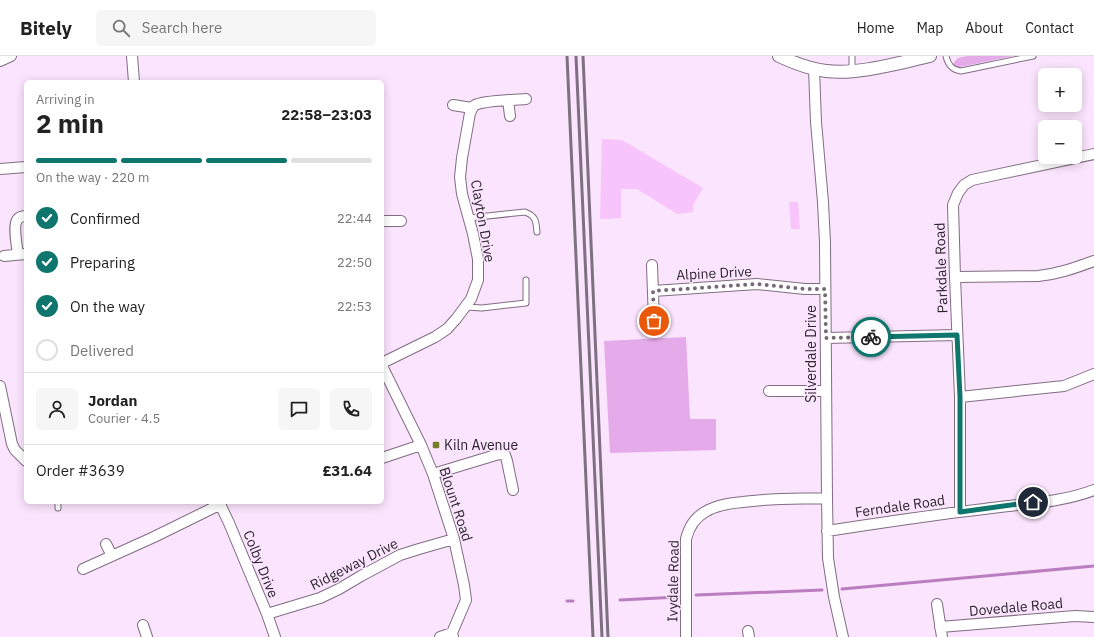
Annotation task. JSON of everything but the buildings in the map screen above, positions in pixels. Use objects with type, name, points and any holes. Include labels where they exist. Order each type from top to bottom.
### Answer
[{"type":"street","points":[[0,61],[12,56]]},
{"type":"street","points":[[132,56],[134,80]]},
{"type":"street","points":[[779,56],[793,63],[826,71],[852,71],[930,56]]},
{"type":"street","name":"Silverdale Drive","points":[[814,69],[816,122],[823,202],[828,558],[834,597],[843,637]]},
{"type":"street","points":[[453,105],[472,108],[485,102],[526,99]]},
{"type":"street","points":[[508,100],[510,116]]},
{"type":"street","name":"Clayton Drive","points":[[384,363],[435,337],[446,329],[471,299],[478,280],[478,259],[462,194],[460,176],[472,108]]},
{"type":"street","name":"Parkdale Road","points":[[960,512],[960,397],[953,204],[964,185],[972,180],[1094,154]]},
{"type":"street","points":[[0,169],[24,167]]},
{"type":"street","points":[[4,256],[22,254],[16,226],[17,220],[24,216]]},
{"type":"street","points":[[384,221],[401,221]]},
{"type":"street","points":[[955,277],[1052,275],[1068,271],[1094,261]]},
{"type":"street","points":[[652,265],[654,321]]},
{"type":"street","name":"Alpine Drive","points":[[653,291],[757,284],[805,289],[825,289]]},
{"type":"street","points":[[826,338],[957,335]]},
{"type":"street","name":"Blount Road","points":[[384,368],[421,445],[433,474],[454,539],[466,600],[452,635]]},
{"type":"street","points":[[960,397],[1064,386],[1094,374]]},
{"type":"street","points":[[0,386],[2,403],[12,444],[15,450],[24,459]]},
{"type":"street","points":[[769,391],[826,391]]},
{"type":"street","points":[[384,457],[421,445]]},
{"type":"street","points":[[433,474],[500,454],[505,455],[513,490]]},
{"type":"street","name":"Ferndale Road","points":[[827,531],[1062,499],[1094,490]]},
{"type":"street","name":"Ivydale Road","points":[[686,637],[686,539],[689,528],[696,518],[705,511],[729,503],[762,499],[827,498]]},
{"type":"street","points":[[83,569],[218,504]]},
{"type":"street","name":"Colby Drive","points":[[220,504],[267,614],[275,637]]},
{"type":"street","name":"Ridgeway Drive","points":[[267,614],[320,598],[400,555],[454,539]]},
{"type":"street","points":[[106,544],[112,556]]},
{"type":"street","name":"Dovedale Road","points":[[938,604],[941,632],[1075,616],[1094,617]]},
{"type":"street","points":[[142,625],[147,637]]},
{"type":"street","points":[[440,637],[452,635]]},
{"type":"lane","points":[[852,56],[852,71]]},
{"type":"lane","points":[[946,56],[950,66],[957,71],[961,71],[1033,56]]},
{"type":"lane","points":[[469,218],[514,212],[526,212],[531,214],[536,220],[537,232]]},
{"type":"lane","points":[[465,307],[482,308],[526,303],[526,280]]},
{"type":"shaded area","points":[[967,56],[1013,56],[960,67],[954,65],[954,62],[958,58]]},
{"type":"shaded area","points":[[686,337],[690,419],[716,419],[716,450],[610,453],[604,341]]},
{"type":"waterway","points":[[842,589],[1094,566]]},
{"type":"waterway","points":[[696,595],[822,590]]},
{"type":"waterway","points":[[620,600],[678,597]]},
{"type":"waterway","points":[[567,601],[573,601]]},
{"type":"railway","points":[[567,56],[593,637]]},
{"type":"railway","points":[[576,56],[602,637]]},
{"type":"railway","points":[[583,56],[608,637]]},
{"type":"way so far","points":[[654,321],[653,291],[757,284],[805,289],[825,289],[826,338],[871,337]]},
{"type":"place","name":"Kiln Avenue","points":[[436,445]]},
{"type":"route","points":[[871,337],[957,335],[960,397],[960,512],[1033,502]]}]
